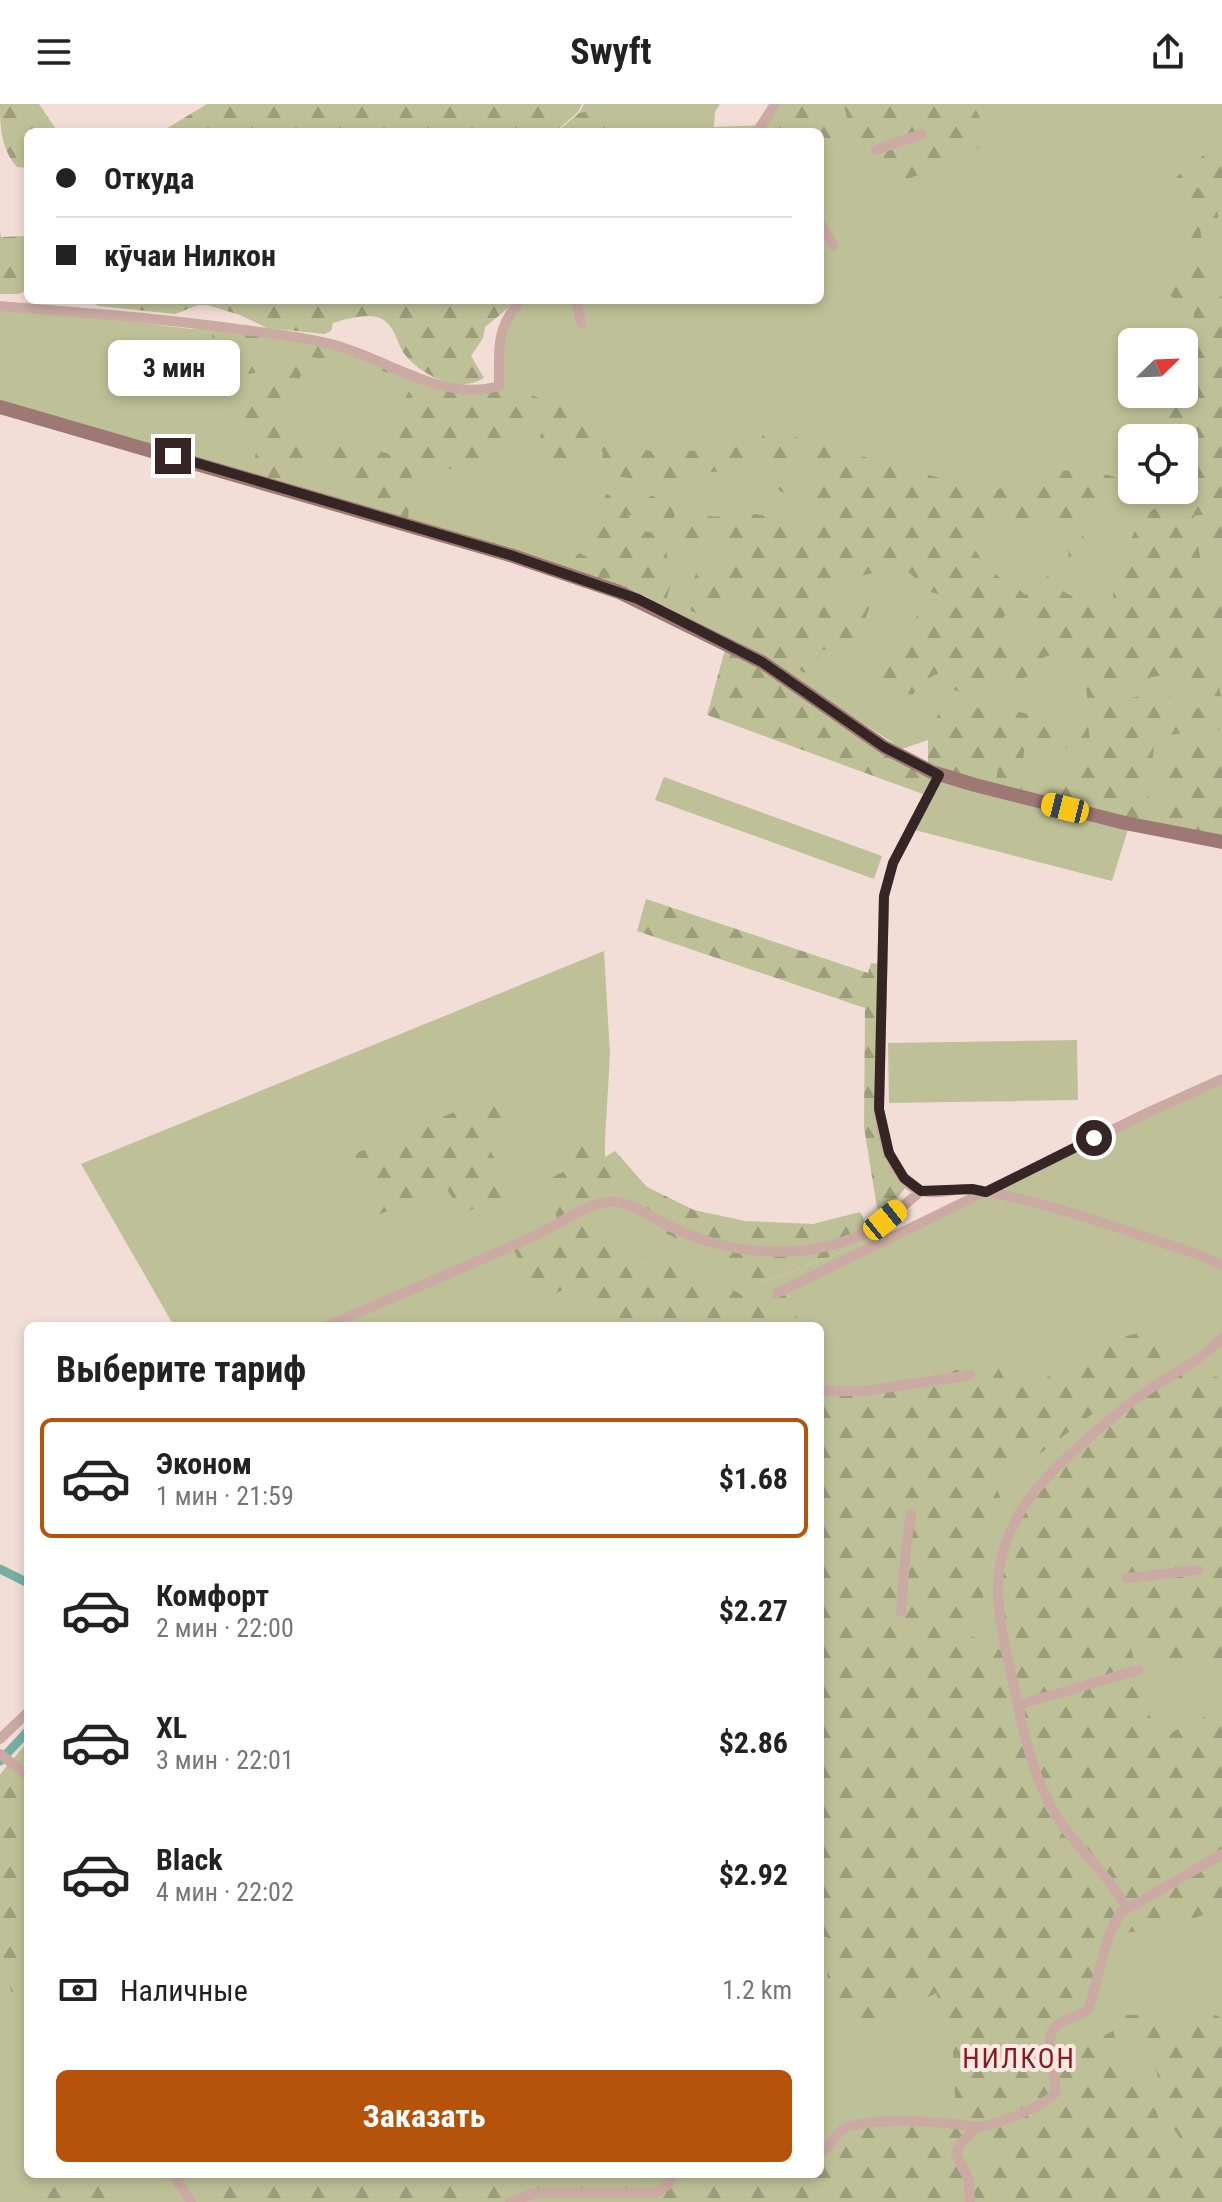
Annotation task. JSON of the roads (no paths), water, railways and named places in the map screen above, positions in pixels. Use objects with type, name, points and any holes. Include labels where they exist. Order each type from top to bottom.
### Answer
[{"type":"street","points":[[760,128],[775,104]]},
{"type":"street","points":[[876,150],[921,134]]},
{"type":"street","points":[[824,229],[834,246]]},
{"type":"street","points":[[0,306],[207,324],[307,339],[364,354],[438,384],[478,390],[499,386],[500,334],[518,304]]},
{"type":"street","points":[[577,304],[581,323]]},
{"type":"street","points":[[0,407],[510,555],[638,599],[762,662],[884,747],[939,775],[1125,823],[1222,842]]},
{"type":"street","points":[[939,775],[890,869],[881,922],[880,1121],[889,1153],[898,1170],[910,1185],[921,1191],[972,1189],[986,1192],[1066,1212],[1222,1265]]},
{"type":"street","points":[[777,1293],[1222,1079]]},
{"type":"street","points":[[336,1322],[537,1235],[604,1202],[624,1204],[677,1230],[713,1242],[761,1252],[823,1248],[843,1243],[880,1224],[921,1191]]},
{"type":"street","points":[[1126,1907],[1117,1890],[1062,1824],[1047,1799],[1031,1759],[999,1607],[998,1583],[1005,1547],[1018,1516],[1042,1481],[1139,1396],[1195,1363],[1222,1338]]},
{"type":"street","points":[[824,1391],[865,1391],[970,1375]]},
{"type":"street","points":[[901,1612],[911,1514]]},
{"type":"street","points":[[1127,1578],[1198,1570]]},
{"type":"street","points":[[1018,1705],[1138,1670]]},
{"type":"street","points":[[0,1739],[24,1716]]},
{"type":"street","points":[[4,1757],[24,1773]]},
{"type":"street","points":[[824,2149],[844,2128],[877,2121],[977,2127],[1020,2113],[1053,2096],[1056,2091],[1049,2048],[1051,2033],[1058,2024],[1083,2014],[1089,2008],[1109,1935],[1118,1916],[1126,1907],[1169,1887],[1222,1854]]},
{"type":"street","points":[[970,2202],[969,2180],[956,2154],[960,2144],[977,2127]]},
{"type":"street","points":[[176,2178],[191,2202]]},
{"type":"street","points":[[510,2202],[535,2193],[655,2193],[668,2185],[671,2178]]},
{"type":"waterway","points":[[0,1569],[24,1581]]},
{"type":"waterway","points":[[0,1761],[24,1735]]},
{"type":"district","name":"НИЛКОН","points":[[1019,2058]]}]
